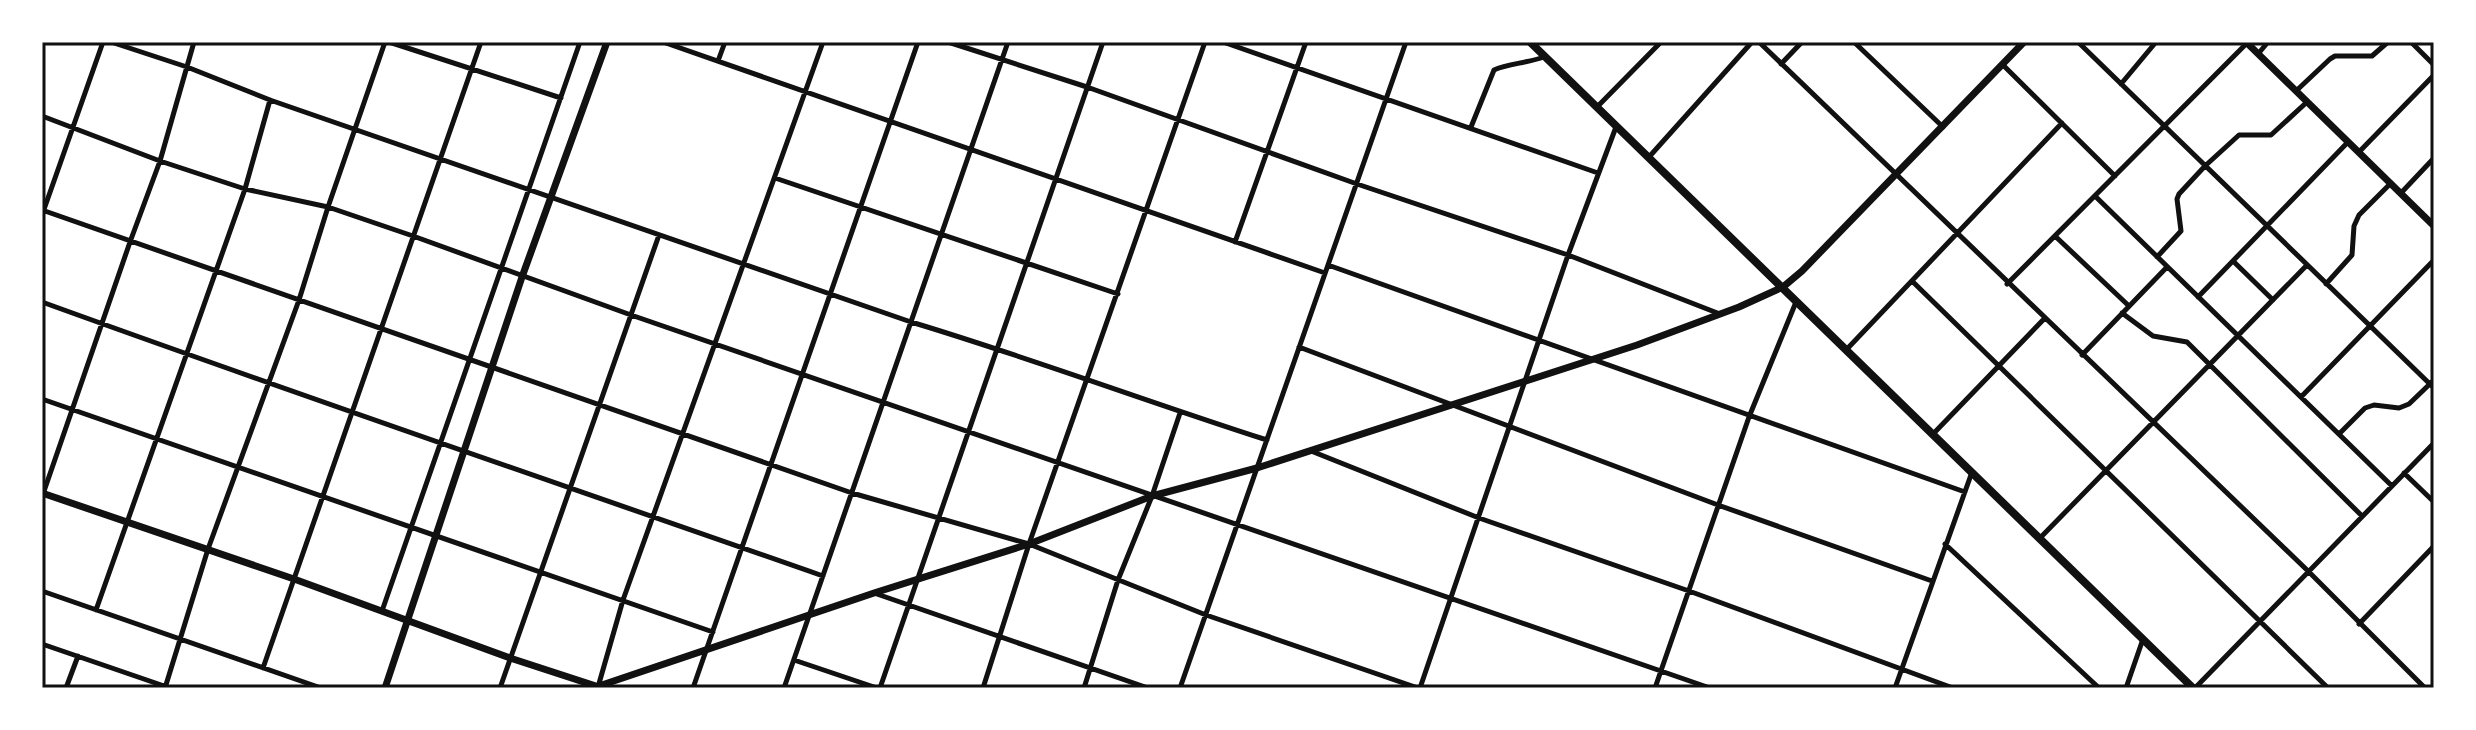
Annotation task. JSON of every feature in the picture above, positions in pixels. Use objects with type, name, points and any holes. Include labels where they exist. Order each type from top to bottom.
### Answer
[{"type":"highway","points":[[1530,42],[2194,688]]},
{"type":"main road","points":[[385,688],[522,277],[607,42]]},
{"type":"main road","points":[[43,494],[294,579],[406,622],[598,688],[810,614],[1029,544],[1152,496],[1257,468],[1596,359],[1721,314],[1783,287],[1943,128],[2024,42]]},
{"type":"main road","points":[[2246,43],[2434,226]]},
{"type":"street","points":[[103,42],[42,212],[852,493],[1029,544],[1206,615],[1419,688],[1568,255],[1617,126]]},
{"type":"street","points":[[111,42],[911,322],[996,347],[1180,413],[1267,440]]},
{"type":"street","points":[[43,494],[160,161],[194,42]]},
{"type":"street","points":[[42,644],[167,688],[208,549],[299,300],[328,207],[387,42],[561,98]]},
{"type":"street","points":[[263,668],[481,42]]},
{"type":"street","points":[[382,613],[580,42]]},
{"type":"street","points":[[663,42],[1325,273]]},
{"type":"street","points":[[718,61],[725,42]]},
{"type":"street","points":[[598,688],[623,600],[823,42]]},
{"type":"street","points":[[693,688],[918,42]]},
{"type":"street","points":[[948,42],[1087,87],[1357,184],[1568,255],[1721,314]]},
{"type":"street","points":[[784,688],[1008,42]]},
{"type":"street","points":[[794,660],[878,688],[940,520],[996,347],[1103,42]]},
{"type":"street","points":[[983,688],[1029,544],[1148,212],[1205,42]]},
{"type":"street","points":[[1223,42],[1598,173]]},
{"type":"street","points":[[1235,242],[1306,42]]},
{"type":"street","points":[[1180,688],[1406,42]]},
{"type":"street","points":[[1597,107],[1660,42]]},
{"type":"street","points":[[1649,157],[1752,42]]},
{"type":"street","points":[[1759,42],[2308,571],[2425,688]]},
{"type":"street","points":[[1781,64],[1802,42]]},
{"type":"street","points":[[1854,42],[1943,128]]},
{"type":"street","points":[[2078,42],[2433,384],[2409,404],[2399,408],[2374,405],[2365,408],[2340,433]]},
{"type":"street","points":[[2121,84],[2156,42]]},
{"type":"street","points":[[2258,54],[2268,42]]},
{"type":"street","points":[[2296,91],[2335,56],[2372,56],[2388,42]]},
{"type":"street","points":[[2411,42],[2433,61]]},
{"type":"street","points":[[2007,284],[2246,43]]},
{"type":"street","points":[[1471,127],[1494,70],[1545,56]]},
{"type":"street","points":[[2003,65],[2115,176]]},
{"type":"street","points":[[2359,152],[2434,75]]},
{"type":"street","points":[[96,610],[245,189],[270,100]]},
{"type":"street","points":[[2157,257],[2181,231],[2179,194],[2205,166],[2239,135],[2271,135],[2307,102]]},
{"type":"street","points":[[42,116],[160,161],[245,189],[328,207],[413,236],[631,315],[1710,688]]},
{"type":"street","points":[[1847,349],[2062,123]]},
{"type":"street","points":[[2198,297],[2348,142]]},
{"type":"street","points":[[2401,193],[2434,158]]},
{"type":"street","points":[[775,178],[1119,294]]},
{"type":"street","points":[[2326,284],[2352,255],[2354,226],[2359,215],[2391,183]]},
{"type":"street","points":[[2095,196],[2392,486]]},
{"type":"street","points":[[500,688],[659,235]]},
{"type":"street","points":[[2055,236],[2129,306]]},
{"type":"street","points":[[2301,397],[2434,260]]},
{"type":"street","points":[[2233,261],[2273,300]]},
{"type":"street","points":[[1328,265],[1965,492]]},
{"type":"street","points":[[2040,538],[2307,265]]},
{"type":"street","points":[[2082,355],[2167,267]]},
{"type":"street","points":[[1912,281],[2328,688]]},
{"type":"street","points":[[1655,688],[1749,417],[1797,299]]},
{"type":"street","points":[[42,302],[267,384],[443,442],[823,576]]},
{"type":"street","points":[[2122,313],[2153,336],[2187,342],[2362,516]]},
{"type":"street","points":[[1934,433],[2044,319]]},
{"type":"street","points":[[1299,347],[1718,505],[1932,581]]},
{"type":"street","points":[[42,399],[713,632]]},
{"type":"street","points":[[1084,688],[1118,580],[1152,496],[1180,413]]},
{"type":"street","points":[[2194,688],[2434,443]]},
{"type":"street","points":[[1310,451],[1479,518],[1953,688]]},
{"type":"street","points":[[1895,688],[1972,471]]},
{"type":"street","points":[[2404,473],[2434,502]]},
{"type":"street","points":[[1945,544],[2099,688]]},
{"type":"street","points":[[2359,624],[2434,546]]},
{"type":"street","points":[[42,591],[321,688]]},
{"type":"street","points":[[874,593],[1148,688]]},
{"type":"street","points":[[2126,688],[2143,638]]},
{"type":"street","points":[[66,688],[78,656]]}]
